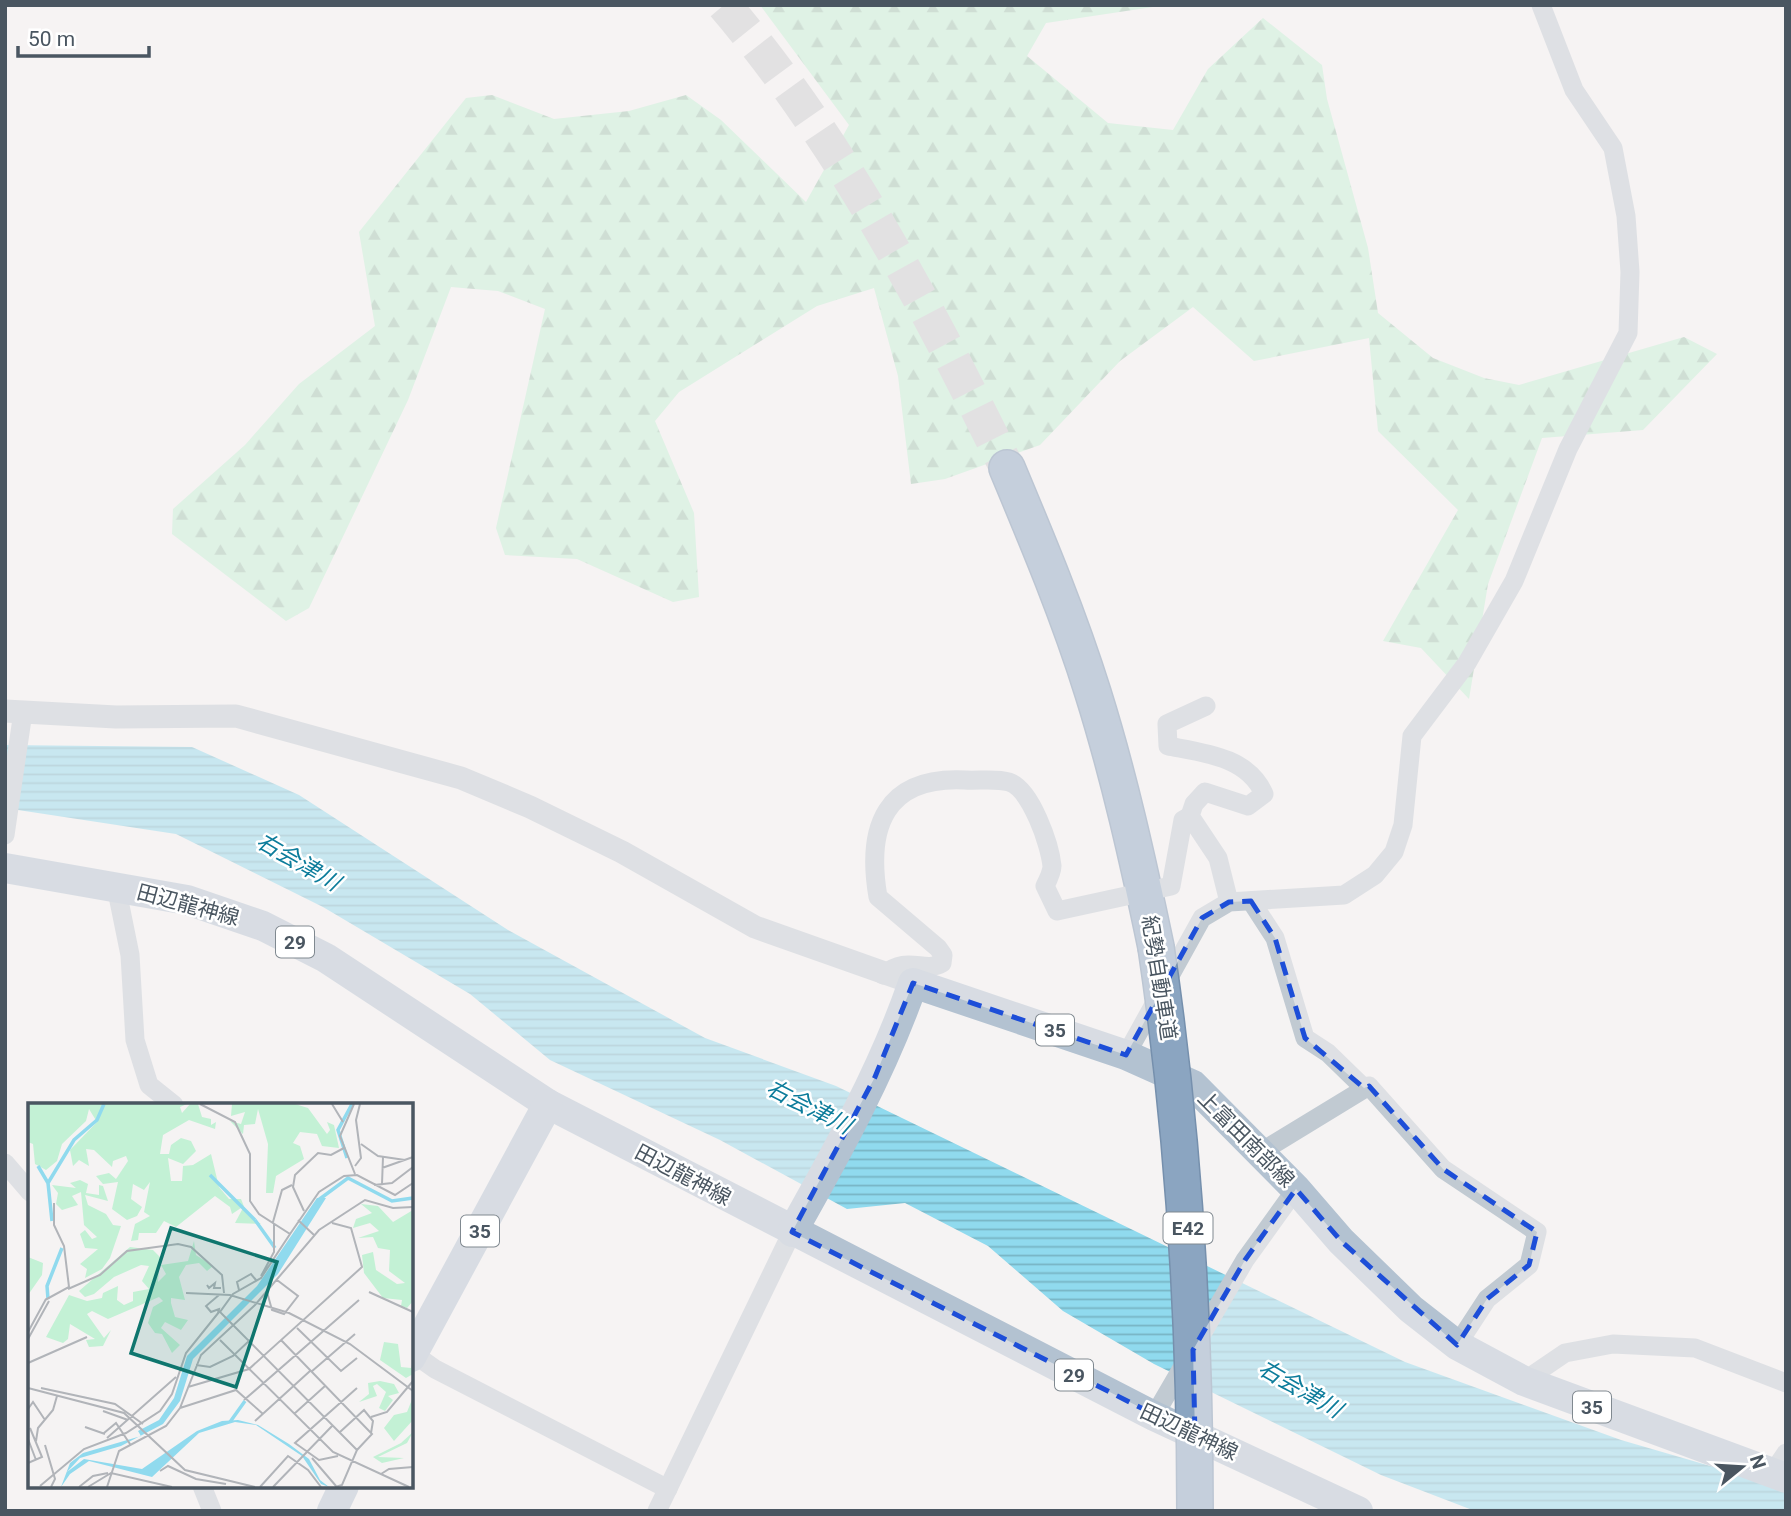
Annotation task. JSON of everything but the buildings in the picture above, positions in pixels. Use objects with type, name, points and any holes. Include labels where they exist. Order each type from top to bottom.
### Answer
[{"type":"highway","name":"紀勢自動車道","points":[[1007,468],[1056,588],[1093,691],[1137,855],[1156,947],[1171,1050],[1189,1244],[1195,1402],[1195,1511]]},
{"type":"main road","name":"田辺龍神線","points":[[5,868],[187,900],[263,926],[327,958],[548,1104],[797,1223],[1154,1416],[1358,1511]]},
{"type":"main road","name":"上富田南部線","points":[[913,984],[1126,1055],[1193,1085],[1296,1189],[1340,1241],[1411,1309],[1457,1345],[1524,1381],[1781,1469]]},
{"type":"main road","points":[[797,1223],[875,1077],[913,984]]},
{"type":"main road","name":"35","points":[[413,1352],[548,1104]]},
{"type":"main road","points":[[332,1511],[343,1488]]},
{"type":"street","points":[[1126,1055],[1202,918],[1229,902],[1345,895],[1375,875],[1394,852],[1403,825],[1412,736],[1467,663],[1514,581],[1568,449],[1628,333],[1630,272],[1626,216],[1613,148],[1574,90],[1541,5]]},
{"type":"street","points":[[1162,888],[1171,886],[1183,820],[1190,816],[1194,804],[1205,792],[1248,806],[1264,794],[1257,778],[1220,756],[1168,746],[1167,724],[1206,706]]},
{"type":"street","points":[[5,835],[16,714],[236,716],[461,778],[530,807],[622,852],[755,927],[913,984]]},
{"type":"street","points":[[883,975],[894,966],[910,963],[935,967],[942,963],[943,956],[939,948],[878,897],[873,869],[874,839],[883,817],[897,798],[926,782],[947,779],[1010,782],[1024,794],[1038,818],[1052,868],[1045,886],[1057,911],[1126,896]]},
{"type":"street","points":[[1190,816],[1218,858],[1229,902]]},
{"type":"street","points":[[116,886],[130,954],[135,1040],[149,1085],[172,1103]]},
{"type":"street","points":[[1251,901],[1275,938],[1305,1038],[1328,1053],[1364,1088]]},
{"type":"street","points":[[1259,1153],[1369,1086],[1443,1169],[1537,1232],[1529,1265],[1487,1299],[1457,1345]]},
{"type":"street","points":[[5,1163],[28,1190]]},
{"type":"street","points":[[1154,1416],[1245,1260],[1296,1189]]},
{"type":"street","points":[[657,1511],[797,1223]]},
{"type":"street","points":[[1524,1381],[1565,1353],[1613,1344],[1695,1348],[1786,1383]]},
{"type":"street","points":[[413,1355],[435,1369],[668,1489]]},
{"type":"street","points":[[203,1488],[212,1511]]},
{"type":"highlighted area","points":[[1251,901],[1275,938],[1305,1038],[1364,1088],[1369,1086],[1443,1169],[1537,1232],[1529,1265],[1487,1299],[1457,1345],[1341,1241],[1296,1189],[1245,1260],[1193,1350],[1195,1435],[792,1232],[875,1077],[913,983],[1126,1055],[1202,918],[1229,902]]},
{"type":"green space","points":[[760,5],[1166,5],[1046,23],[1027,56],[1108,123],[1173,130],[1208,69],[1263,18],[1322,65],[1327,99],[1368,248],[1378,313],[1433,358],[1484,378],[1519,385],[1684,337],[1717,354],[1643,430],[1542,438],[1488,584],[1469,699],[1421,648],[1383,641],[1458,510],[1378,431],[1369,338],[1254,361],[1193,307],[1120,361],[1040,445],[945,479],[911,484],[898,376],[874,288],[817,306],[679,392],[655,421],[694,513],[699,597],[673,602],[577,559],[505,555],[496,528],[545,309],[498,291],[451,287],[408,400],[309,608],[286,621],[172,534],[173,509],[245,445],[299,384],[375,326],[359,232],[466,98],[492,95],[554,119],[629,111],[686,95],[721,120],[806,202],[849,125]]},
{"type":"water","name":"右会津川","points":[[5,745],[192,747],[299,795],[508,930],[705,1038],[836,1086],[1405,1362],[1621,1440],[1786,1488],[1786,1511],[1475,1511],[1381,1475],[1154,1364],[1063,1311],[988,1246],[905,1203],[847,1209],[720,1140],[550,1060],[470,994],[323,907],[176,834],[5,808]]},
{"type":"tunnel","points":[[724,5],[767,58],[844,169],[946,347],[1007,468]]}]
